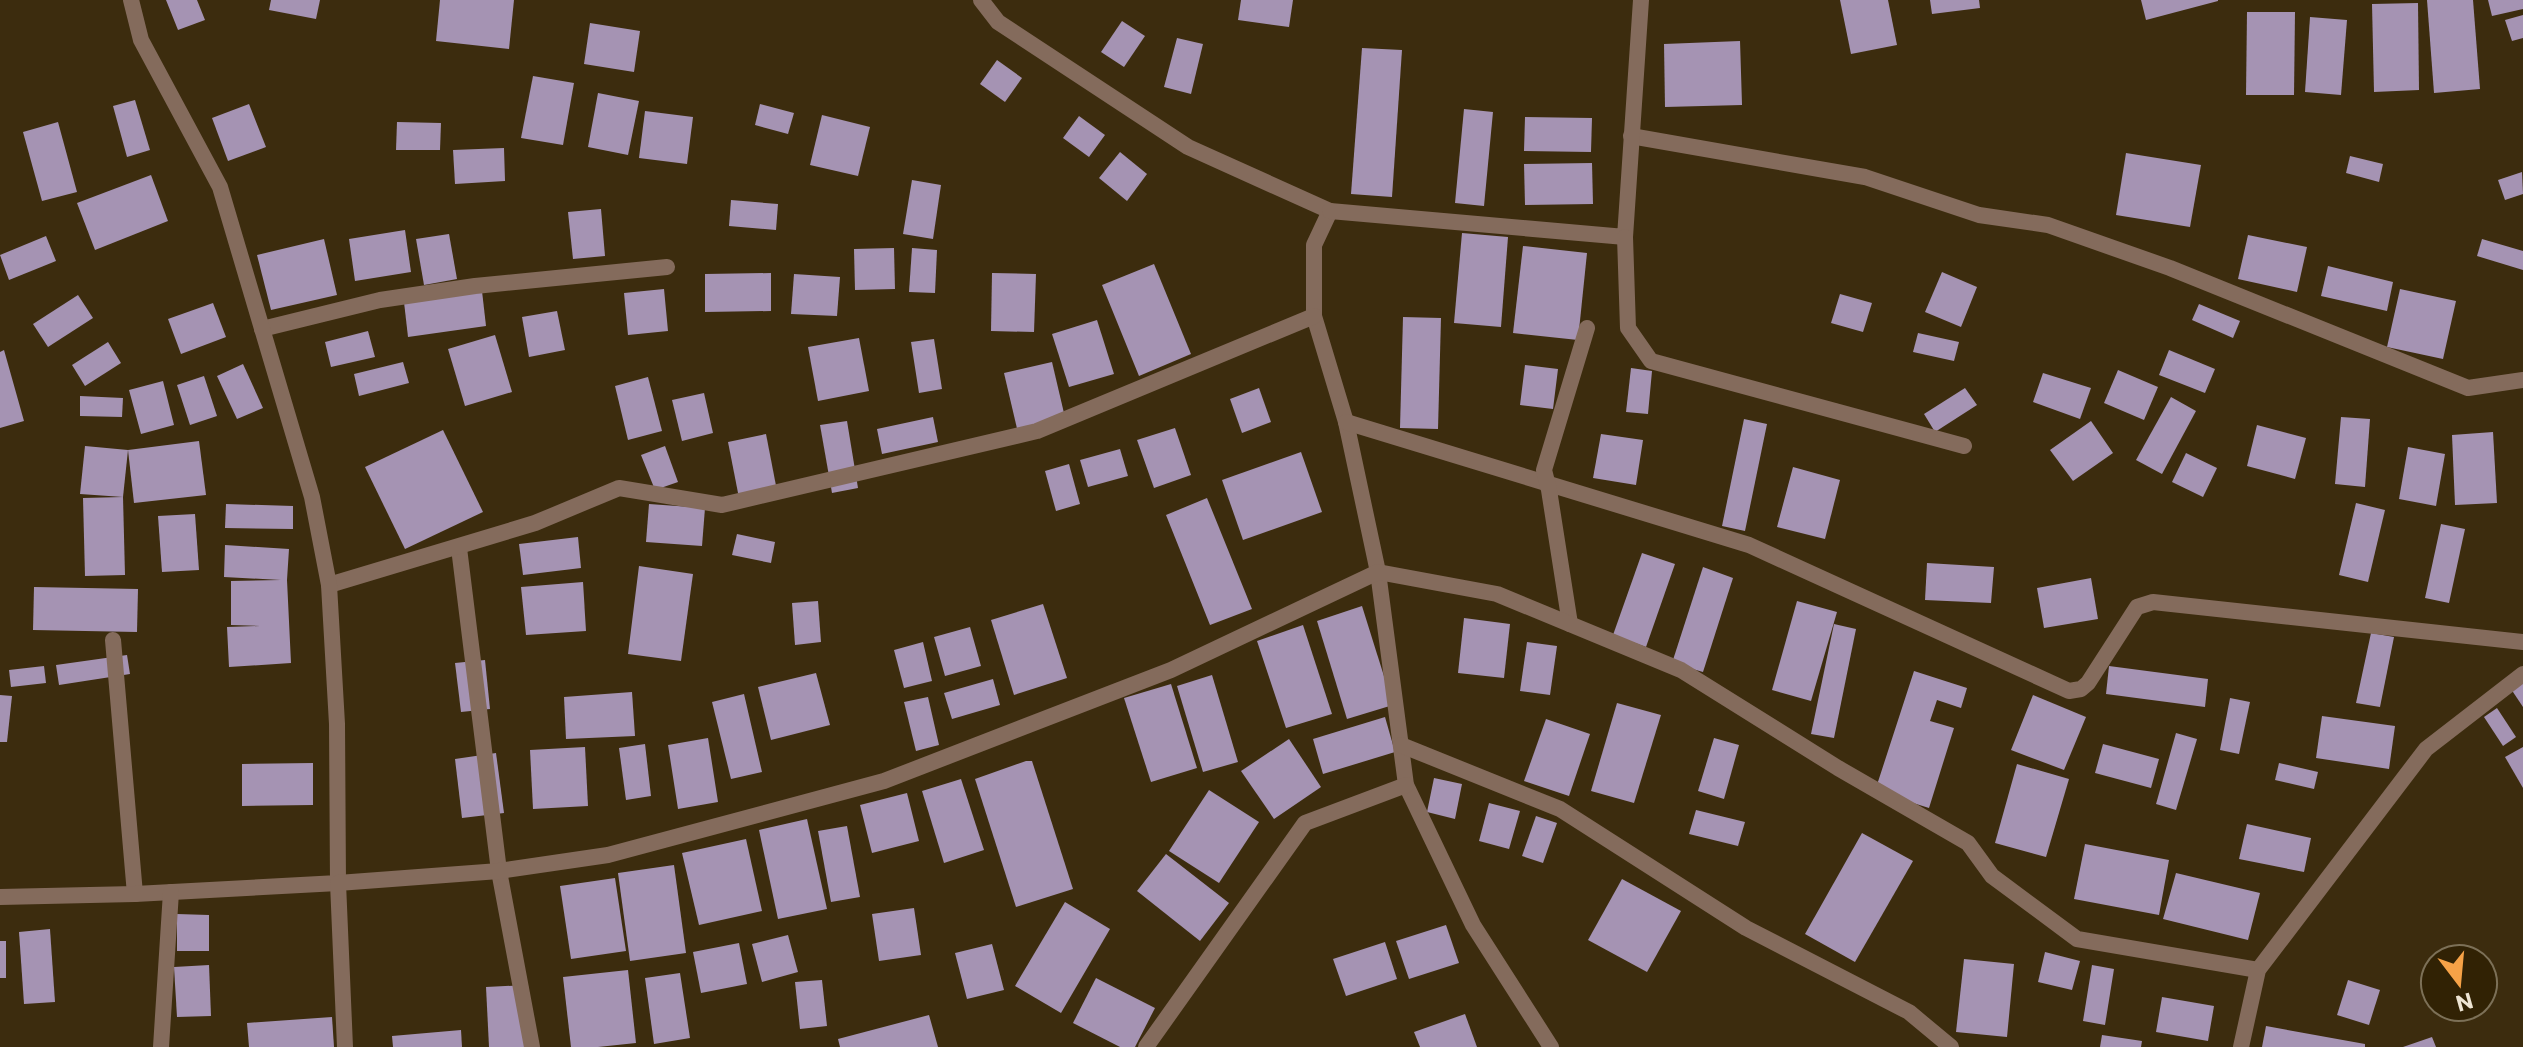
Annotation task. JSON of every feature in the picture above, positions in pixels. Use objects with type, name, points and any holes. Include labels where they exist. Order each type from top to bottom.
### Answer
[{"type":"street","points":[[131,0],[141,40],[220,187],[312,497],[329,585],[337,724],[338,883],[345,1047]]},
{"type":"street","points":[[981,0],[998,22],[1188,147],[1330,211],[1625,237]]},
{"type":"street","points":[[1641,0],[1625,237],[1628,328],[1651,361],[1964,446]]},
{"type":"street","points":[[1631,136],[1865,177],[1979,215],[2048,225],[2170,268],[2468,388],[2523,380]]},
{"type":"street","points":[[1330,211],[1314,245],[1314,316],[1346,422],[1378,572],[1406,785],[1473,925],[1551,1047]]},
{"type":"street","points":[[262,329],[380,300],[475,286],[667,267]]},
{"type":"street","points":[[329,585],[535,523],[619,488],[722,505],[1037,431],[1314,316]]},
{"type":"street","points":[[1570,624],[1544,470],[1587,328]]},
{"type":"street","points":[[1346,422],[1749,545],[2069,691],[2081,689],[2088,683],[2137,607],[2153,602],[2523,642]]},
{"type":"street","points":[[459,548],[499,871],[532,1047]]},
{"type":"street","points":[[0,897],[135,894],[338,883],[499,871],[608,855],[884,781],[1171,670],[1378,572],[1497,594],[1681,670],[1838,768],[1968,843],[1992,876],[2077,939],[2258,970]]},
{"type":"street","points":[[113,640],[135,894]]},
{"type":"street","points":[[2241,1047],[2258,970],[2426,749],[2523,674]]},
{"type":"street","points":[[1401,745],[1560,809],[1746,928],[1909,1012],[1951,1047]]},
{"type":"street","points":[[1146,1047],[1305,823],[1406,785]]},
{"type":"street","points":[[161,1047],[171,892]]},
{"type":"building","points":[[166,0],[197,0],[205,20],[178,30]]},
{"type":"building","points":[[271,0],[320,0],[316,19],[269,10]]},
{"type":"building","points":[[440,0],[514,0],[509,49],[436,41]]},
{"type":"building","points":[[1241,0],[1293,0],[1289,27],[1238,20]]},
{"type":"building","points":[[1840,0],[1888,0],[1897,45],[1851,54]]},
{"type":"building","points":[[1930,0],[1979,0],[1980,8],[1932,14]]},
{"type":"building","points":[[2141,0],[2218,0],[2218,1],[2146,20]]},
{"type":"building","points":[[2427,0],[2473,0],[2480,89],[2434,93]]},
{"type":"building","points":[[2488,0],[2523,0],[2523,9],[2492,16]]},
{"type":"building","points":[[2418,3],[2419,90],[2374,92],[2372,4]]},
{"type":"building","points":[[2247,12],[2295,12],[2294,95],[2246,95]]},
{"type":"building","points":[[2523,15],[2523,38],[2512,41],[2505,20]]},
{"type":"building","points":[[2310,17],[2347,20],[2341,95],[2305,92]]},
{"type":"building","points":[[1122,21],[1145,36],[1124,67],[1101,52]]},
{"type":"building","points":[[590,23],[640,31],[634,72],[584,64]]},
{"type":"building","points":[[1177,38],[1203,44],[1191,94],[1164,87]]},
{"type":"building","points":[[1740,41],[1742,105],[1665,107],[1664,44]]},
{"type":"building","points":[[1362,48],[1402,50],[1392,197],[1351,194]]},
{"type":"building","points":[[997,60],[1022,78],[1005,102],[980,84]]},
{"type":"building","points":[[533,76],[574,83],[563,145],[521,138]]},
{"type":"building","points":[[598,93],[639,101],[628,155],[588,147]]},
{"type":"building","points":[[135,100],[150,150],[127,157],[113,106]]},
{"type":"building","points":[[249,104],[266,147],[228,161],[212,118]]},
{"type":"building","points":[[760,104],[794,113],[788,134],[755,125]]},
{"type":"building","points":[[1464,109],[1493,112],[1484,206],[1455,203]]},
{"type":"building","points":[[645,111],[693,117],[687,164],[639,158]]},
{"type":"building","points":[[822,115],[870,127],[858,176],[810,165]]},
{"type":"building","points":[[1079,116],[1105,135],[1089,157],[1063,138]]},
{"type":"building","points":[[1525,117],[1592,118],[1591,152],[1524,151]]},
{"type":"building","points":[[58,122],[77,192],[42,201],[23,132]]},
{"type":"building","points":[[397,122],[441,123],[440,150],[396,150]]},
{"type":"building","points":[[504,148],[505,181],[455,184],[453,150]]},
{"type":"building","points":[[1120,152],[1147,174],[1127,201],[1099,178]]},
{"type":"building","points":[[2126,153],[2201,165],[2190,227],[2116,215]]},
{"type":"building","points":[[2350,156],[2383,164],[2379,182],[2346,173]]},
{"type":"building","points":[[1592,163],[1593,204],[1525,205],[1524,164]]},
{"type":"building","points":[[2522,172],[2523,194],[2505,200],[2498,180]]},
{"type":"building","points":[[151,175],[168,221],[95,250],[77,203]]},
{"type":"building","points":[[912,180],[941,185],[933,239],[903,234]]},
{"type":"building","points":[[731,200],[778,204],[776,230],[729,226]]},
{"type":"building","points":[[601,209],[605,256],[573,259],[568,212]]},
{"type":"building","points":[[405,230],[411,272],[355,281],[349,239]]},
{"type":"building","points":[[1462,233],[1508,237],[1501,327],[1454,323]]},
{"type":"building","points":[[449,234],[457,279],[424,285],[416,239]]},
{"type":"building","points":[[2248,235],[2307,247],[2297,292],[2238,279]]},
{"type":"building","points":[[46,236],[56,261],[9,280],[0,255]]},
{"type":"building","points":[[324,239],[337,295],[271,310],[257,255]]},
{"type":"building","points":[[2482,239],[2523,251],[2523,270],[2477,256]]},
{"type":"building","points":[[1523,246],[1587,253],[1578,340],[1513,333]]},
{"type":"building","points":[[894,248],[895,289],[855,290],[854,249]]},
{"type":"building","points":[[912,248],[937,250],[935,293],[909,292]]},
{"type":"building","points":[[1154,264],[1191,354],[1139,376],[1102,285]]},
{"type":"building","points":[[2328,266],[2393,282],[2387,311],[2321,296]]},
{"type":"building","points":[[1942,272],[1977,287],[1961,327],[1925,312]]},
{"type":"building","points":[[771,273],[771,311],[705,312],[705,274]]},
{"type":"building","points":[[992,273],[1036,274],[1034,332],[991,331]]},
{"type":"building","points":[[794,274],[840,277],[837,316],[791,314]]},
{"type":"building","points":[[664,289],[668,331],[628,335],[624,293]]},
{"type":"building","points":[[2400,289],[2456,301],[2443,359],[2387,347]]},
{"type":"building","points":[[482,291],[486,326],[408,337],[404,302]]},
{"type":"building","points":[[1840,294],[1872,303],[1863,332],[1831,323]]},
{"type":"building","points":[[78,295],[93,318],[48,347],[33,324]]},
{"type":"building","points":[[213,303],[226,337],[181,354],[168,319]]},
{"type":"building","points":[[2199,304],[2240,321],[2233,338],[2192,320]]},
{"type":"building","points":[[557,311],[565,350],[529,357],[522,317]]},
{"type":"building","points":[[1403,317],[1441,318],[1438,429],[1400,428]]},
{"type":"building","points":[[1097,320],[1114,374],[1069,387],[1052,334]]},
{"type":"building","points":[[368,331],[375,357],[331,367],[325,342]]},
{"type":"building","points":[[1918,333],[1959,342],[1954,361],[1913,352]]},
{"type":"building","points":[[495,335],[512,392],[465,406],[448,349]]},
{"type":"building","points":[[859,338],[869,391],[818,401],[808,347]]},
{"type":"building","points":[[934,339],[942,389],[919,393],[911,342]]},
{"type":"building","points":[[108,342],[121,363],[85,386],[72,365]]},
{"type":"building","points":[[4,350],[24,421],[0,428],[0,352]]},
{"type":"building","points":[[2169,350],[2215,369],[2205,393],[2159,375]]},
{"type":"building","points":[[403,362],[409,383],[359,396],[354,374]]},
{"type":"building","points":[[1052,362],[1067,426],[1019,437],[1004,373]]},
{"type":"building","points":[[243,364],[263,408],[237,419],[217,376]]},
{"type":"building","points":[[1525,365],[1558,369],[1553,409],[1520,405]]},
{"type":"building","points":[[1631,368],[1652,371],[1648,414],[1626,412]]},
{"type":"building","points":[[2118,370],[2158,387],[2144,420],[2104,403]]},
{"type":"building","points":[[2043,373],[2091,388],[2080,419],[2033,402]]},
{"type":"building","points":[[204,376],[217,416],[190,425],[177,385]]},
{"type":"building","points":[[648,377],[662,431],[628,440],[615,386]]},
{"type":"building","points":[[163,381],[174,425],[141,434],[129,390]]},
{"type":"building","points":[[1259,388],[1271,422],[1242,433],[1230,399]]},
{"type":"building","points":[[1965,388],[1977,405],[1935,432],[1924,414]]},
{"type":"building","points":[[704,393],[713,433],[682,441],[672,400]]},
{"type":"building","points":[[80,396],[123,398],[122,417],[80,416]]},
{"type":"building","points":[[2171,397],[2196,411],[2162,474],[2136,460]]},
{"type":"building","points":[[933,417],[938,442],[882,454],[877,429]]},
{"type":"building","points":[[2341,417],[2370,419],[2365,487],[2335,484]]},
{"type":"building","points":[[1744,419],[1767,424],[1745,531],[1722,526]]},
{"type":"building","points":[[847,421],[858,488],[832,493],[820,425]]},
{"type":"building","points":[[2091,421],[2113,453],[2073,481],[2050,450]]},
{"type":"building","points":[[2257,425],[2306,438],[2295,479],[2247,466]]},
{"type":"building","points":[[1175,428],[1191,475],[1154,488],[1137,440]]},
{"type":"building","points":[[443,430],[483,512],[405,549],[365,467]]},
{"type":"building","points":[[2493,432],[2497,503],[2455,505],[2452,435]]},
{"type":"building","points":[[766,434],[778,496],[740,503],[728,442]]},
{"type":"building","points":[[1601,434],[1643,440],[1636,485],[1593,478]]},
{"type":"building","points":[[199,441],[206,495],[134,503],[128,450]]},
{"type":"building","points":[[85,446],[128,450],[123,497],[80,494]]},
{"type":"building","points":[[665,446],[678,482],[655,490],[641,455]]},
{"type":"building","points":[[2408,447],[2445,454],[2436,506],[2399,499]]},
{"type":"building","points":[[1120,449],[1128,476],[1088,487],[1080,460]]},
{"type":"building","points":[[1301,452],[1322,512],[1243,540],[1222,480]]},
{"type":"building","points":[[2186,453],[2217,468],[2203,497],[2172,482]]},
{"type":"building","points":[[1069,464],[1080,504],[1056,511],[1045,471]]},
{"type":"building","points":[[1793,467],[1840,480],[1825,539],[1777,527]]},
{"type":"building","points":[[123,497],[125,575],[85,576],[83,498]]},
{"type":"building","points":[[1207,498],[1252,609],[1210,625],[1166,515]]},
{"type":"building","points":[[2356,503],[2385,510],[2368,582],[2339,575]]},
{"type":"building","points":[[226,504],[293,506],[293,529],[225,528]]},
{"type":"building","points":[[649,504],[705,508],[702,546],[646,542]]},
{"type":"building","points":[[195,514],[199,570],[162,572],[158,516]]},
{"type":"building","points":[[2441,524],[2465,529],[2449,603],[2425,598]]},
{"type":"building","points":[[737,534],[775,542],[771,563],[732,555]]},
{"type":"building","points":[[578,537],[581,568],[523,575],[519,544]]},
{"type":"building","points":[[225,545],[289,549],[287,580],[291,663],[229,667],[227,627],[260,626],[231,625],[231,581],[281,580],[224,577]]},
{"type":"building","points":[[1642,553],[1675,564],[1646,647],[1613,635]]},
{"type":"building","points":[[1927,563],[1994,567],[1991,603],[1925,600]]},
{"type":"building","points":[[639,566],[693,574],[681,661],[628,654]]},
{"type":"building","points":[[1703,567],[1733,578],[1703,672],[1672,663]]},
{"type":"building","points":[[2091,578],[2098,619],[2044,628],[2037,588]]},
{"type":"building","points":[[583,582],[586,631],[526,635],[521,587]]},
{"type":"building","points":[[34,587],[138,589],[137,632],[33,630]]},
{"type":"building","points":[[818,601],[821,642],[795,645],[792,603]]},
{"type":"building","points":[[1797,601],[1837,612],[1811,701],[1772,690]]},
{"type":"building","points":[[1043,604],[1067,678],[1014,695],[991,620]]},
{"type":"building","points":[[1362,606],[1393,705],[1347,719],[1317,621]]},
{"type":"building","points":[[1464,618],[1510,624],[1504,678],[1458,673]]},
{"type":"building","points":[[1834,624],[1856,629],[1834,738],[1811,734]]},
{"type":"building","points":[[1303,625],[1332,714],[1286,728],[1257,641]]},
{"type":"building","points":[[970,627],[981,666],[945,676],[934,637]]},
{"type":"building","points":[[2371,633],[2394,637],[2380,707],[2356,703]]},
{"type":"building","points":[[923,642],[932,681],[904,688],[894,650]]},
{"type":"building","points":[[1527,642],[1557,646],[1550,695],[1520,691]]},
{"type":"building","points":[[127,655],[130,674],[59,685],[56,665]]},
{"type":"building","points":[[485,660],[490,709],[461,712],[455,663]]},
{"type":"building","points":[[44,666],[46,683],[11,687],[9,670]]},
{"type":"building","points":[[2109,666],[2208,679],[2205,707],[2106,694]]},
{"type":"building","points":[[1914,671],[1967,688],[1961,708],[1937,700],[1930,721],[1954,728],[1929,808],[1875,791]]},
{"type":"building","points":[[816,673],[830,725],[771,740],[758,687]]},
{"type":"building","points":[[1212,675],[1238,762],[1203,772],[1177,686]]},
{"type":"building","points":[[2523,677],[2523,707],[2509,686]]},
{"type":"building","points":[[993,679],[1000,705],[952,719],[944,693]]},
{"type":"building","points":[[1171,684],[1197,768],[1151,782],[1124,698]]},
{"type":"building","points":[[632,692],[635,736],[566,739],[564,697]]},
{"type":"building","points":[[744,694],[762,772],[731,779],[712,702]]},
{"type":"building","points":[[0,695],[12,696],[7,742],[0,742]]},
{"type":"building","points":[[2033,695],[2086,717],[2064,770],[2011,750]]},
{"type":"building","points":[[928,697],[939,745],[916,751],[904,702]]},
{"type":"building","points":[[2230,698],[2250,702],[2239,754],[2220,750]]},
{"type":"building","points":[[1617,703],[1661,715],[1634,803],[1591,791]]},
{"type":"building","points":[[2497,708],[2516,737],[2503,746],[2484,717]]},
{"type":"building","points":[[2322,716],[2395,726],[2389,769],[2316,758]]},
{"type":"building","points":[[1385,717],[1395,752],[1323,774],[1313,739]]},
{"type":"building","points":[[1546,719],[1590,734],[1569,796],[1524,781]]},
{"type":"building","points":[[2176,733],[2197,739],[2176,810],[2156,804]]},
{"type":"building","points":[[708,738],[718,802],[678,809],[668,745]]},
{"type":"building","points":[[1714,738],[1739,745],[1724,799],[1698,791]]},
{"type":"building","points":[[1289,739],[1321,787],[1274,819],[1241,771]]},
{"type":"building","points":[[645,744],[651,796],[626,800],[619,748]]},
{"type":"building","points":[[2103,744],[2159,759],[2151,788],[2095,773]]},
{"type":"building","points":[[585,747],[588,806],[533,809],[530,750]]},
{"type":"building","points":[[2523,747],[2523,788],[2505,757]]},
{"type":"building","points":[[496,753],[504,813],[462,818],[455,759]]},
{"type":"building","points":[[1032,761],[1073,889],[1016,907],[975,779]]},
{"type":"building","points":[[313,763],[313,805],[242,806],[242,764]]},
{"type":"building","points":[[2279,763],[2318,772],[2314,789],[2275,780]]},
{"type":"building","points":[[2017,764],[2069,779],[2046,857],[1995,843]]},
{"type":"building","points":[[1434,778],[1462,784],[1455,819],[1427,812]]},
{"type":"building","points":[[961,779],[984,850],[944,863],[922,791]]},
{"type":"building","points":[[1209,790],[1259,822],[1219,883],[1169,851]]},
{"type":"building","points":[[907,793],[919,841],[872,853],[860,805]]},
{"type":"building","points":[[1489,803],[1520,811],[1509,849],[1479,841]]},
{"type":"building","points":[[1696,810],[1745,822],[1738,846],[1689,834]]},
{"type":"building","points":[[1536,816],[1557,823],[1543,863],[1522,856]]},
{"type":"building","points":[[807,819],[827,909],[778,919],[759,830]]},
{"type":"building","points":[[2247,824],[2311,838],[2304,872],[2239,859]]},
{"type":"building","points":[[847,826],[860,897],[831,902],[818,831]]},
{"type":"building","points":[[1862,833],[1913,861],[1855,962],[1805,934]]},
{"type":"building","points":[[746,839],[762,911],[699,925],[682,853]]},
{"type":"building","points":[[2085,844],[2169,860],[2159,915],[2074,899]]},
{"type":"building","points":[[1166,854],[1229,903],[1200,941],[1137,891]]},
{"type":"building","points":[[674,865],[686,953],[630,961],[618,873]]},
{"type":"building","points":[[2176,873],[2260,893],[2248,940],[2163,919]]},
{"type":"building","points":[[615,878],[626,951],[571,959],[560,886]]},
{"type":"building","points":[[1622,879],[1681,911],[1647,972],[1588,940]]},
{"type":"building","points":[[1065,902],[1110,929],[1061,1013],[1015,986]]},
{"type":"building","points":[[914,908],[921,955],[879,961],[872,914]]},
{"type":"building","points":[[177,914],[209,915],[209,951],[177,951]]},
{"type":"building","points":[[1446,925],[1459,963],[1409,979],[1396,941]]},
{"type":"building","points":[[50,929],[55,1002],[24,1004],[19,932]]},
{"type":"building","points":[[788,935],[798,972],[762,982],[752,944]]},
{"type":"building","points":[[0,941],[6,941],[6,978],[0,978]]},
{"type":"building","points":[[1385,942],[1397,979],[1346,996],[1333,959]]},
{"type":"building","points":[[739,943],[747,984],[701,993],[693,952]]},
{"type":"building","points":[[992,944],[1004,990],[967,999],[955,953]]},
{"type":"building","points":[[2045,952],[2080,961],[2072,990],[2038,982]]},
{"type":"building","points":[[1964,959],[2014,964],[2007,1037],[1956,1032]]},
{"type":"building","points":[[209,965],[211,1016],[177,1017],[174,967]]},
{"type":"building","points":[[2092,965],[2114,969],[2105,1025],[2083,1021]]},
{"type":"building","points":[[628,970],[636,1043],[571,1047],[563,977]]},
{"type":"building","points":[[680,973],[690,1038],[654,1044],[645,978]]},
{"type":"building","points":[[1096,978],[1155,1008],[1135,1047],[1120,1047],[1073,1023]]},
{"type":"building","points":[[822,980],[827,1026],[800,1029],[795,982]]},
{"type":"building","points":[[2348,980],[2380,990],[2369,1025],[2337,1015]]},
{"type":"building","points":[[528,985],[531,1047],[489,1047],[486,987]]},
{"type":"building","points":[[2162,997],[2214,1006],[2208,1041],[2156,1032]]},
{"type":"building","points":[[1465,1014],[1477,1047],[1420,1047],[1414,1032]]},
{"type":"building","points":[[929,1015],[938,1047],[840,1047],[838,1039]]},
{"type":"building","points":[[332,1017],[334,1047],[249,1047],[247,1023]]},
{"type":"building","points":[[2266,1026],[2365,1044],[2365,1047],[2262,1047]]},
{"type":"building","points":[[461,1030],[462,1047],[393,1047],[392,1036]]},
{"type":"building","points":[[2102,1035],[2142,1041],[2141,1047],[2100,1047]]},
{"type":"building","points":[[2432,1037],[2436,1047],[2403,1047]]}]
